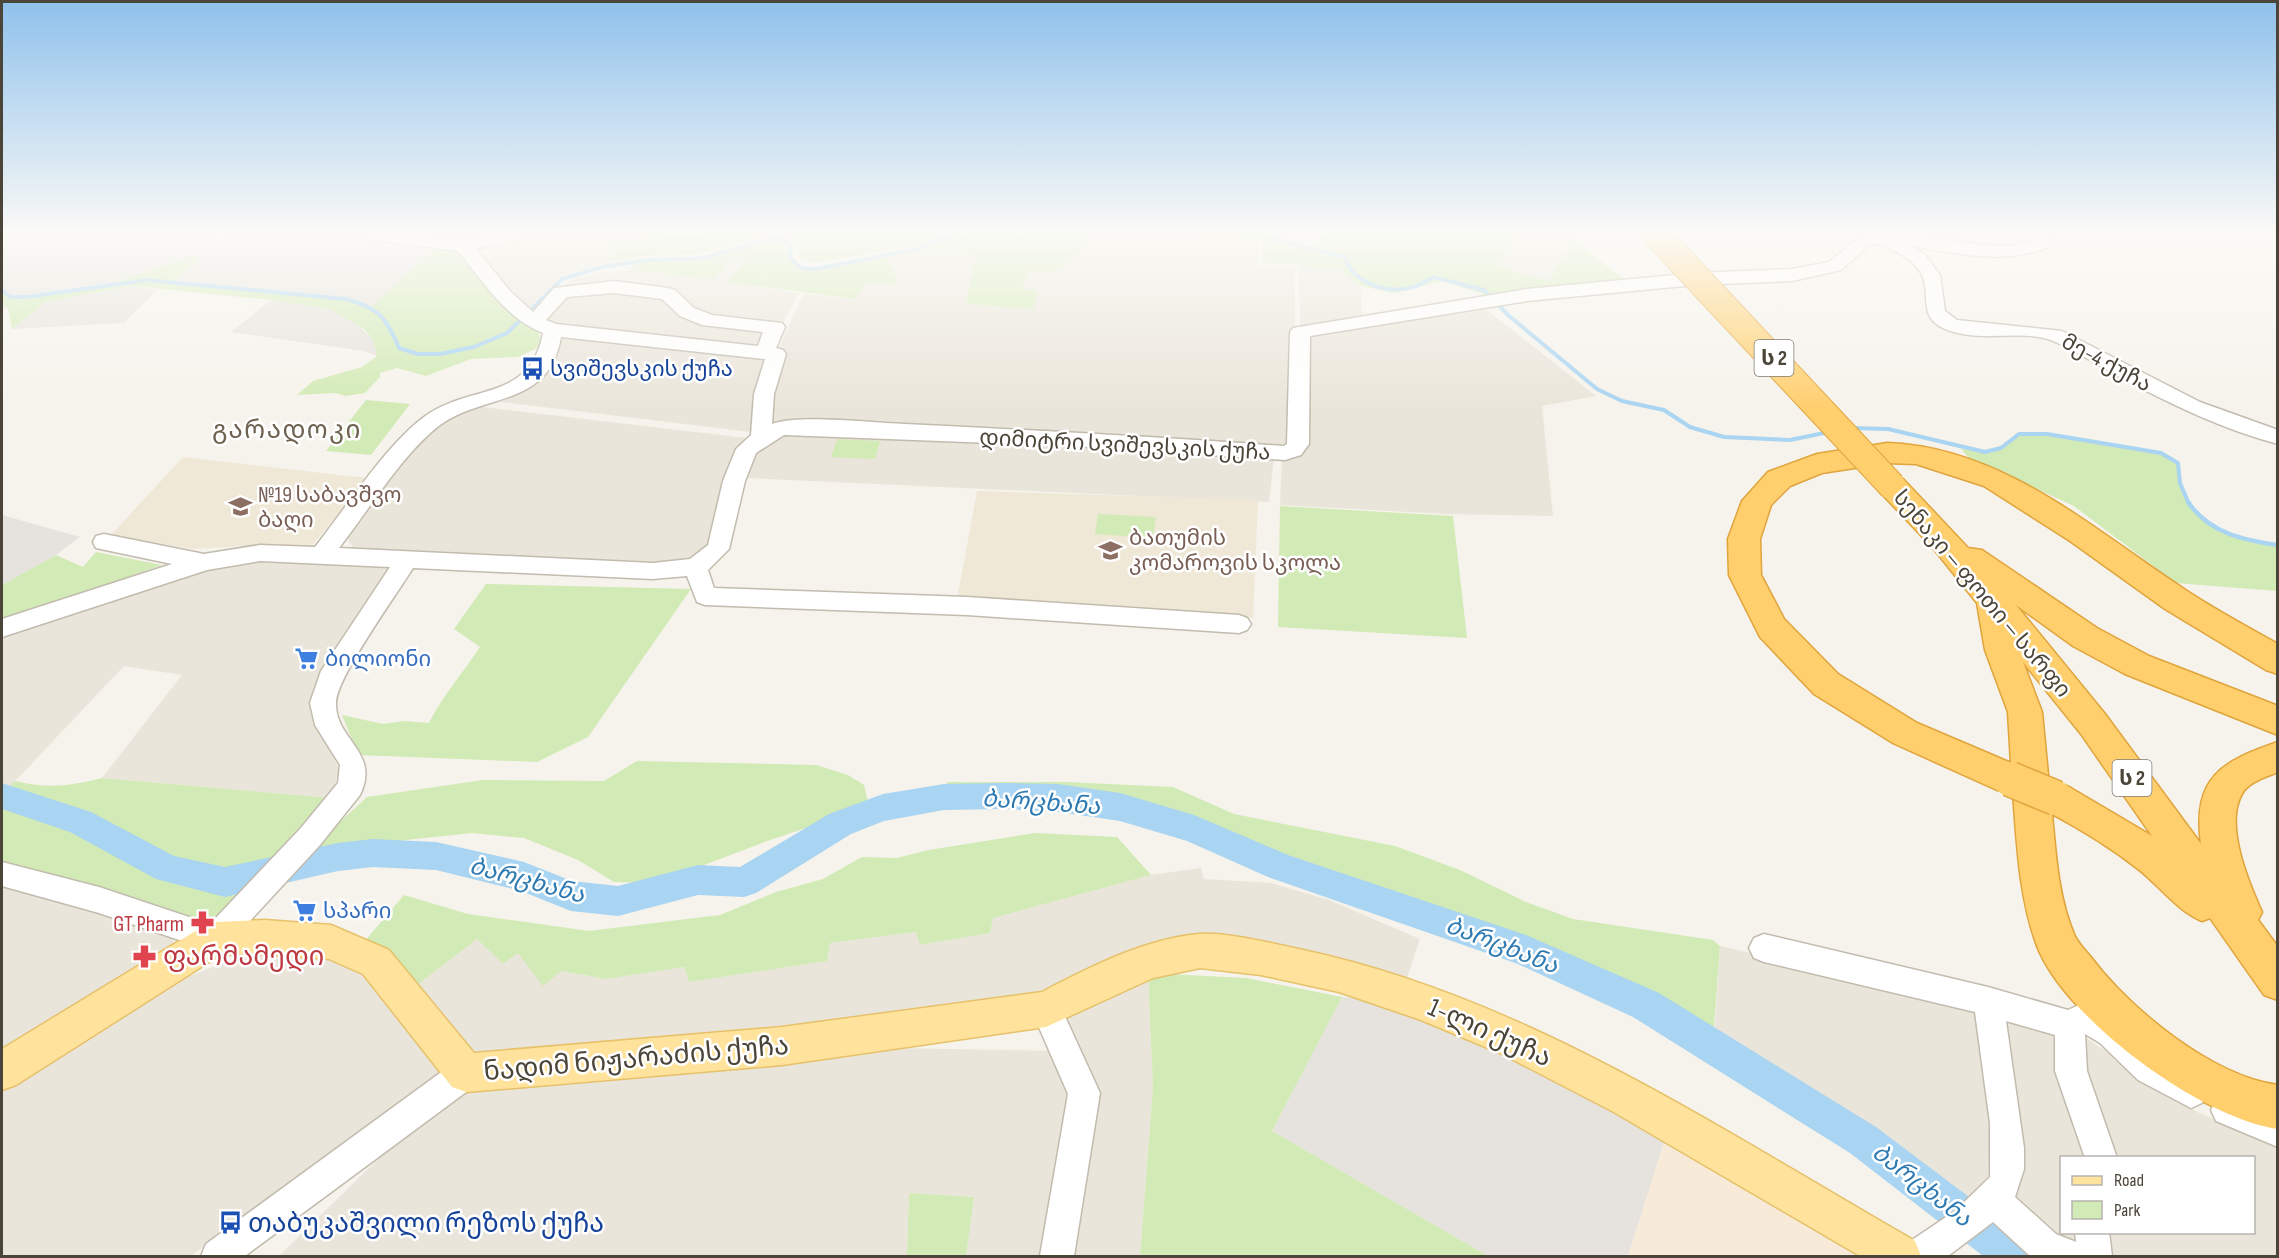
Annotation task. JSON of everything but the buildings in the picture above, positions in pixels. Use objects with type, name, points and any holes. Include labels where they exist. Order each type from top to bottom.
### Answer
[{"type":"highway","name":"სენაკი — ფოთი — სარფი","points":[[1710,292],[1944,540],[2093,724],[2273,977]]},
{"type":"highway","points":[[2273,977],[2179,878],[2132,841],[2056,798],[1905,733],[1826,684],[1772,628],[1745,575],[1744,538],[1757,501],[1779,479],[1817,464],[1887,453],[1918,454],[1986,476],[2027,497],[2168,594],[2277,661]]},
{"type":"highway","points":[[1944,540],[2106,649],[2201,693],[2277,721]]},
{"type":"highway","points":[[1992,599],[2001,650],[2025,712],[2039,880],[2057,945],[2094,995],[2165,1056],[2214,1085],[2263,1105],[2277,1107]]},
{"type":"highway","points":[[2273,977],[2231,887],[2217,830],[2227,786],[2249,768],[2277,757]]},
{"type":"main road","points":[[2,1071],[226,926]]},
{"type":"main road","name":"ნადიმ ნიჟარაძის ქუჩა","points":[[226,926],[265,937],[331,942],[376,962],[466,1073],[782,1046],[1046,1009]]},
{"type":"main road","name":"1-ლი ქუჩა","points":[[1046,1009],[1092,985],[1151,962],[1200,951],[1261,958],[1339,975],[1425,1003],[1516,1041],[1626,1097],[1900,1257]]},
{"type":"street","points":[[320,557],[409,442],[426,425],[447,412],[505,395],[529,379],[549,353],[534,321],[507,292]]},
{"type":"street","points":[[534,321],[561,292],[564,292]]},
{"type":"street","points":[[650,292],[668,294],[687,312],[709,321],[775,327],[765,352]]},
{"type":"street","name":"დიმიტრი სვიშევსკის ქუჩა","points":[[696,567],[718,549],[738,468],[747,449],[761,438],[781,428],[829,428],[1285,453],[1293,450],[1298,444],[1300,332],[1507,298],[1569,292]]},
{"type":"street","name":"მე-4 ქუჩა","points":[[1934,292],[1933,308],[1942,320],[1976,330],[2042,331],[2055,335],[2193,407],[2240,426],[2277,437]]},
{"type":"street","points":[[534,321],[776,354],[764,394],[761,438]]},
{"type":"street","points":[[105,542],[206,562]]},
{"type":"street","points":[[2,628],[206,562],[260,553],[653,571],[696,567],[705,596],[967,606],[1239,624]]},
{"type":"street","points":[[226,926],[310,837],[351,787],[353,764],[328,725],[323,703],[325,692],[330,678],[406,561]]},
{"type":"street","name":"ნადიმ ნიჟარაძის ქუჩა","points":[[2,874],[99,900],[226,926]]},
{"type":"street","points":[[1764,948],[1988,1001],[2070,1025],[2085,1017],[2111,1033],[2149,1069],[2207,1101],[2277,1131]]},
{"type":"street","points":[[1928,1250],[1989,1204],[2005,1184],[2009,1153],[1988,1001]]},
{"type":"street","points":[[1046,1009],[1084,1093],[1057,1257]]},
{"type":"street","points":[[2070,1025],[2071,1071],[2100,1156]]},
{"type":"street","points":[[218,1257],[466,1073]]},
{"type":"street","points":[[1989,1204],[2044,1246],[2068,1257]]},
{"type":"street","points":[[2092,1234],[2095,1257]]},
{"type":"shaded area","points":[[4,292],[47,292],[10,297]]},
{"type":"shaded area","points":[[102,292],[155,292],[124,323],[12,329],[46,302]]},
{"type":"shaded area","points":[[276,292],[389,292],[373,306],[346,299]]},
{"type":"shaded area","points":[[513,292],[545,292],[528,308]]},
{"type":"shaded area","points":[[558,292],[799,293],[781,327],[751,432],[501,402],[535,380],[558,348],[561,329],[536,312]]},
{"type":"shaded area","points":[[860,292],[969,292],[966,304],[1033,309],[1038,292],[1295,292],[1295,441],[1286,448],[773,426],[769,384],[777,352],[803,294],[855,299]]},
{"type":"shaded area","points":[[1299,292],[1361,292],[1362,320],[1300,332]]},
{"type":"shaded area","points":[[271,300],[329,309],[356,323],[373,340],[377,356],[364,351],[231,332]]},
{"type":"shaded area","points":[[1487,310],[1596,396],[1542,406],[1553,516],[1445,514],[1280,505],[1282,457],[1300,450],[1306,343],[1313,333]]},
{"type":"shaded area","points":[[473,406],[755,439],[708,552],[681,567],[355,551],[343,531],[431,428]]},
{"type":"shaded area","points":[[788,432],[1274,457],[1269,502],[747,478],[755,454]]},
{"type":"shaded area","name":"№19 საბავშვო ბაღი","points":[[183,457],[366,478],[308,551],[243,546],[192,549],[111,535]]},
{"type":"shaded area","name":"ბათუმის კომაროვის სკოლა","points":[[977,491],[1258,500],[1253,618],[957,600]]},
{"type":"shaded area","points":[[2,515],[80,537],[56,555],[2,585]]},
{"type":"shaded area","points":[[362,562],[396,566],[316,690],[314,722],[339,768],[332,798],[102,778],[182,675],[124,666],[2,795],[2,633],[149,586],[240,563]]},
{"type":"shaded area","points":[[1201,868],[1204,879],[1271,883],[1329,900],[1420,939],[1405,984],[1214,942],[1153,942],[1045,995],[485,1066],[412,989],[477,939],[503,964],[518,953],[560,971],[606,979],[684,967],[689,982],[827,961],[830,943],[916,932],[921,945],[990,933],[993,918],[1151,875]]},
{"type":"shaded area","points":[[2,878],[28,883],[173,929],[173,946],[128,978],[2,1057]]},
{"type":"shaded area","points":[[266,946],[329,954],[371,975],[443,1070],[191,1256],[2,1256],[2,1083],[144,994]]},
{"type":"shaded area","points":[[1720,946],[1977,1005],[1992,1072],[1988,1176],[1967,1200],[1862,1130],[1714,1041]]},
{"type":"shaded area","points":[[1148,973],[1153,1087],[1140,1256],[1065,1256],[1089,1089],[1061,1008]]},
{"type":"shaded area","points":[[1342,997],[1385,1002],[1555,1081],[1665,1139],[1628,1256],[1488,1256],[1272,1131]]},
{"type":"shaded area","points":[[1996,1010],[2052,1023],[2086,1038],[2197,1112],[2277,1146],[2277,1256],[2031,1256],[1989,1224]]},
{"type":"shaded area","points":[[782,1046],[1065,1051],[1084,1093],[1053,1256],[966,1256],[974,1197],[909,1193],[907,1256],[279,1256],[466,1073]]},
{"type":"shaded area","points":[[1665,1139],[1861,1256],[1628,1256]]},
{"type":"green space","points":[[2,292],[10,297],[58,292],[102,292],[46,302],[12,329],[8,308],[2,306]]},
{"type":"green space","points":[[189,292],[276,292],[346,299],[372,306],[388,292],[500,292],[536,328],[542,341],[535,349],[518,357],[471,359],[426,376],[397,368],[380,373],[380,377],[365,393],[346,396],[335,393],[297,395],[313,381],[362,367],[377,356],[373,340],[364,329],[329,309],[271,300]]},
{"type":"green space","points":[[800,292],[860,292],[855,299]]},
{"type":"green space","points":[[969,292],[1038,292],[1033,309],[966,304]]},
{"type":"green space","points":[[1475,292],[1527,292],[1488,296]]},
{"type":"green space","points":[[366,400],[410,404],[371,455],[326,451]]},
{"type":"green space","points":[[2019,434],[2047,434],[2089,439],[2161,453],[2178,463],[2180,483],[2186,500],[2196,514],[2208,524],[2240,538],[2277,545],[2277,591],[2176,583],[2074,506],[1969,458],[1961,449],[1979,451],[1992,449]]},
{"type":"green space","points":[[837,439],[880,441],[875,459],[831,457]]},
{"type":"green space","points":[[1280,506],[1453,516],[1467,638],[1278,627]]},
{"type":"green space","points":[[1098,514],[1156,517],[1153,538],[1095,534]]},
{"type":"green space","points":[[96,552],[162,565],[2,621],[2,585],[56,555],[83,567]]},
{"type":"green space","points":[[486,584],[691,589],[588,737],[537,762],[358,755],[342,715],[383,724],[404,721],[429,723],[480,647],[454,629]]},
{"type":"green space","points":[[637,761],[816,765],[848,775],[864,785],[869,807],[767,841],[657,883],[614,882],[578,860],[524,838],[472,833],[406,840],[299,860],[367,797],[483,780],[604,781]]},
{"type":"green space","points":[[102,778],[332,798],[203,931],[2,864],[2,795],[15,781],[59,786]]},
{"type":"green space","points":[[948,782],[1066,782],[1173,787],[1234,814],[1395,846],[1460,870],[1526,902],[1573,919],[1713,940],[1720,946],[1713,1041],[1658,1004],[1529,943],[1398,893],[1123,799],[1034,793],[939,793]]},
{"type":"green space","points":[[1035,833],[1117,837],[1151,875],[993,918],[990,933],[920,945],[916,932],[830,943],[827,961],[689,982],[684,967],[606,979],[561,971],[543,986],[518,953],[503,964],[477,939],[412,989],[364,942],[404,895],[468,914],[589,931],[720,915],[776,892],[823,879],[862,857],[896,858],[929,850]]},
{"type":"green space","points":[[1148,973],[1246,978],[1342,997],[1272,1131],[1488,1256],[1140,1256],[1153,1087]]},
{"type":"green space","points":[[909,1193],[974,1197],[966,1256],[907,1256]]},
{"type":"waterway","points":[[4,292],[10,297],[64,292]]},
{"type":"waterway","points":[[270,292],[357,302],[380,315],[399,348],[418,354],[440,354],[474,347],[507,333],[549,292]]},
{"type":"waterway","points":[[1486,292],[1508,315],[1597,389],[1622,401],[1664,410],[1690,427],[1724,437],[1790,440],[1829,432]]},
{"type":"waterway","points":[[1852,428],[1888,429],[1985,452],[2001,448],[2019,434],[2047,434],[2161,453],[2178,463],[2180,483],[2188,502]]},
{"type":"waterway","points":[[2188,502],[2196,513],[2216,528],[2252,541],[2278,545]]},
{"type":"waterway","name":"ბარცხანა","points":[[2,796],[80,822],[168,869],[225,882],[338,857],[373,853],[436,856],[524,877],[571,896],[618,901],[698,880],[744,882],[840,824],[883,808],[944,797],[1004,796],[1058,798],[1120,807],[1194,829],[1280,867],[1526,951],[1646,1005],[1863,1140],[2015,1256]]},
{"type":"place","name":"სვიშევსკის ქუჩა","points":[[532,368]]},
{"type":"place","name":"№19 საბავშვო ბაღი","points":[[240,507]]},
{"type":"place","name":"ბათუმის კომაროვის სკოლა","points":[[1111,550]]},
{"type":"place","name":"ბილიონი","points":[[307,658]]},
{"type":"place","name":"სპარი","points":[[305,910]]},
{"type":"place","name":"GT Pharm","points":[[202,923]]},
{"type":"place","name":"ფარმამედი","points":[[145,956]]},
{"type":"place","name":"თაბუკაშვილი რეზოს ქუჩა","points":[[230,1223]]},
{"type":"district","name":"გარადოკი","points":[[287,429]]}]
